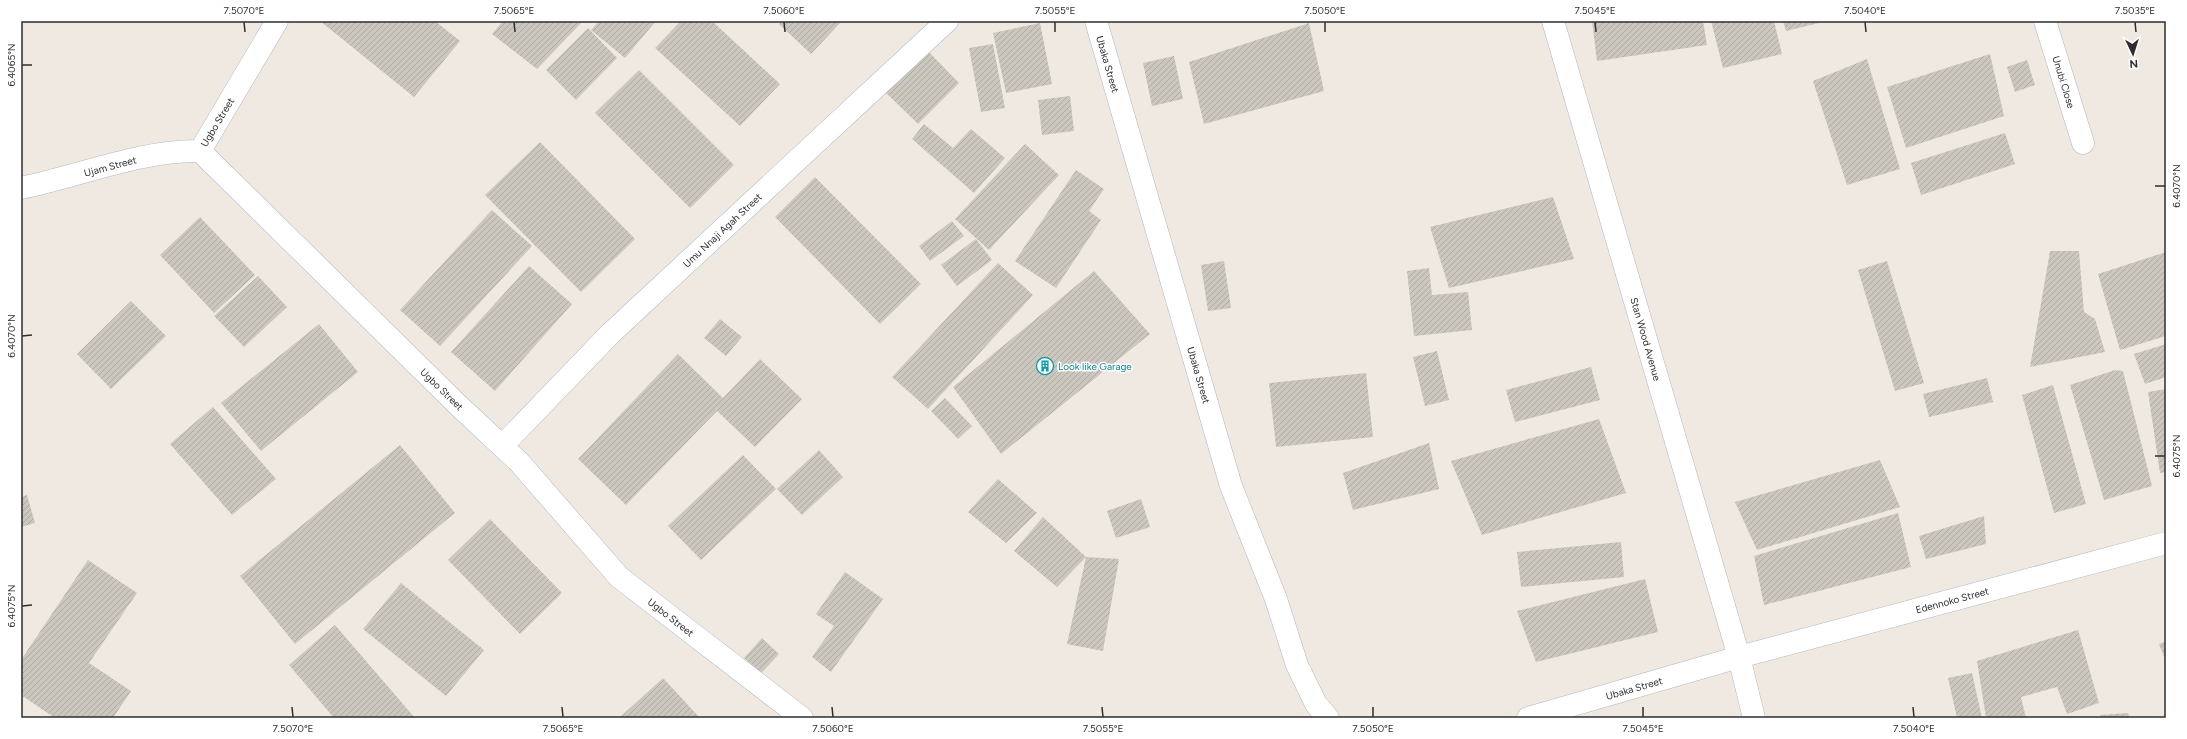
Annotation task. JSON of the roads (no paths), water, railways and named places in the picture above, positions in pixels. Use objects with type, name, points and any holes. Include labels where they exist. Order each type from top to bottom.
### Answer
[{"type":"street","name":"Ugbo Street","points":[[277,21],[200,151],[458,406],[502,446],[619,577],[802,718]]},
{"type":"street","name":"Umu Nnaji Agah Street","points":[[502,446],[610,334],[947,21]]},
{"type":"street","name":"Ubaka Street","points":[[1096,21],[1231,486],[1276,599],[1297,665],[1316,704],[1328,718]]},
{"type":"street","name":"Stan Wood Avenue","points":[[1553,21],[1739,657],[1754,718]]},
{"type":"street","name":"Unubi Close","points":[[2045,21],[2083,143]]},
{"type":"street","name":"Ujam Street","points":[[21,188],[148,157],[179,151],[200,151]]},
{"type":"street","name":"Edennoko Street","points":[[1739,657],[2166,543]]},
{"type":"street","name":"Ubaka Street","points":[[1528,718],[1739,657]]},
{"type":"place","name":"Look like Garage","points":[[1045,366]]}]
